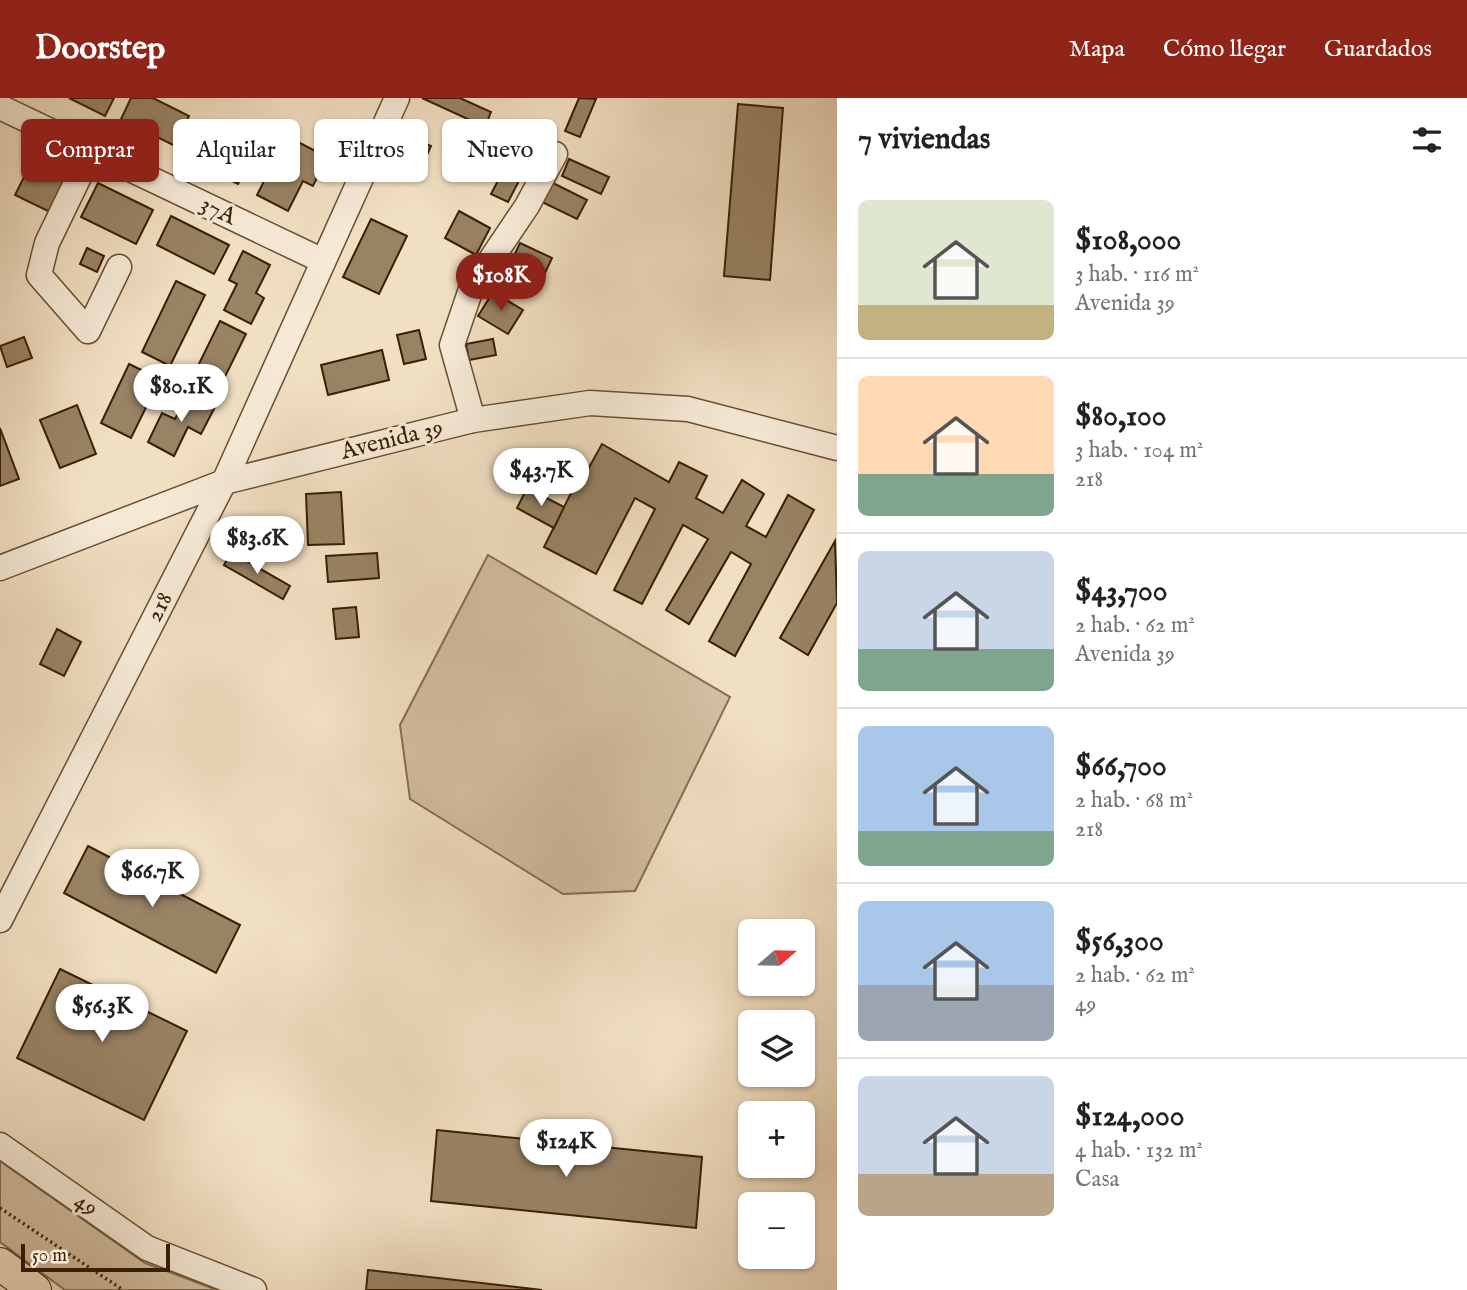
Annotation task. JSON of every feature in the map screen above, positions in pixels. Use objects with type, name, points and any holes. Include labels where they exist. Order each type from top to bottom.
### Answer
[{"type":"main road","points":[[0,1264],[35,1290]]},
{"type":"street","name":"218","points":[[0,920],[223,482],[397,98]]},
{"type":"street","name":"37A","points":[[0,107],[26,119]]},
{"type":"street","points":[[77,182],[47,243],[39,275],[88,331],[119,267]]},
{"type":"street","name":"37A","points":[[159,182],[323,261]]},
{"type":"street","points":[[473,420],[452,345],[471,289],[527,206],[540,182]]},
{"type":"street","name":"Avenida 39","points":[[0,568],[223,482],[473,420],[590,403],[688,409],[837,448]]},
{"type":"street","name":"49","points":[[0,1145],[147,1248],[254,1290]]},
{"type":"path","points":[[0,1208],[123,1290]]},
{"type":"shaded area","points":[[488,555],[730,697],[635,891],[563,894],[410,799],[400,725]]},
{"type":"shaded area","points":[[0,1161],[145,1263],[217,1290],[65,1290],[0,1242]]},
{"type":"building","points":[[69,98],[114,98],[105,116]]},
{"type":"building","points":[[131,98],[153,98],[189,116],[188,119],[173,119],[173,145],[159,138],[159,119],[121,119]]},
{"type":"building","points":[[422,98],[460,98],[491,112],[488,119],[468,119]]},
{"type":"building","points":[[579,98],[596,99],[580,137],[565,131]]},
{"type":"building","points":[[738,104],[783,108],[770,280],[724,276]]},
{"type":"building","points":[[300,143],[314,150],[315,182],[313,186],[303,181],[288,211],[257,195],[264,182],[300,182]]},
{"type":"building","points":[[569,159],[609,177],[601,194],[562,176]]},
{"type":"building","points":[[22,182],[65,182],[50,212],[15,195]]},
{"type":"building","points":[[497,182],[518,182],[508,202],[491,194]]},
{"type":"building","points":[[549,182],[587,200],[577,219],[540,201]]},
{"type":"building","points":[[98,183],[153,210],[136,244],[81,217]]},
{"type":"building","points":[[459,211],[490,228],[476,255],[445,238]]},
{"type":"building","points":[[171,216],[229,245],[214,274],[157,245]]},
{"type":"building","points":[[371,219],[407,236],[379,294],[343,277]]},
{"type":"building","points":[[520,243],[552,258],[537,290],[505,275]]},
{"type":"building","points":[[87,248],[104,256],[97,272],[80,264]]},
{"type":"building","points":[[243,251],[270,265],[256,293],[264,298],[251,324],[224,310],[237,284],[229,280]]},
{"type":"building","points":[[176,281],[205,295],[170,366],[142,352]]},
{"type":"building","points":[[493,292],[523,310],[508,334],[478,316]]},
{"type":"building","points":[[220,321],[246,334],[217,393],[191,380]]},
{"type":"building","points":[[419,330],[426,359],[404,364],[397,335]]},
{"type":"building","points":[[24,337],[32,358],[7,367],[0,346]]},
{"type":"building","points":[[493,339],[496,355],[469,360],[466,344]]},
{"type":"building","points":[[382,350],[389,380],[328,395],[321,365]]},
{"type":"building","points":[[129,364],[160,379],[131,438],[101,423]]},
{"type":"building","points":[[188,394],[215,407],[201,434],[188,427],[174,456],[148,442],[162,413],[175,419]]},
{"type":"building","points":[[77,405],[96,454],[60,468],[40,420]]},
{"type":"building","points":[[0,428],[19,479],[0,486]]},
{"type":"building","points":[[602,444],[669,482],[679,462],[707,476],[696,498],[723,513],[742,480],[764,494],[746,526],[766,537],[788,495],[814,510],[735,656],[709,641],[751,564],[731,552],[689,624],[666,610],[708,539],[683,525],[642,604],[614,590],[655,509],[635,498],[596,574],[544,547],[583,469],[587,471]]},
{"type":"building","points":[[527,488],[564,507],[554,528],[517,508]]},
{"type":"building","points":[[341,492],[344,544],[308,545],[306,494]]},
{"type":"building","points":[[835,541],[837,603],[808,655],[780,638]]},
{"type":"building","points":[[231,552],[290,586],[283,599],[224,565]]},
{"type":"building","points":[[377,553],[379,578],[328,582],[326,556]]},
{"type":"building","points":[[356,607],[359,637],[336,639],[333,609]]},
{"type":"building","points":[[57,629],[81,642],[64,676],[40,664]]},
{"type":"building","points":[[88,846],[240,925],[216,973],[64,893]]},
{"type":"building","points":[[60,969],[187,1031],[144,1120],[17,1058]]},
{"type":"building","points":[[437,1130],[702,1157],[696,1228],[431,1201]]},
{"type":"building","points":[[368,1270],[542,1290],[366,1290]]}]
